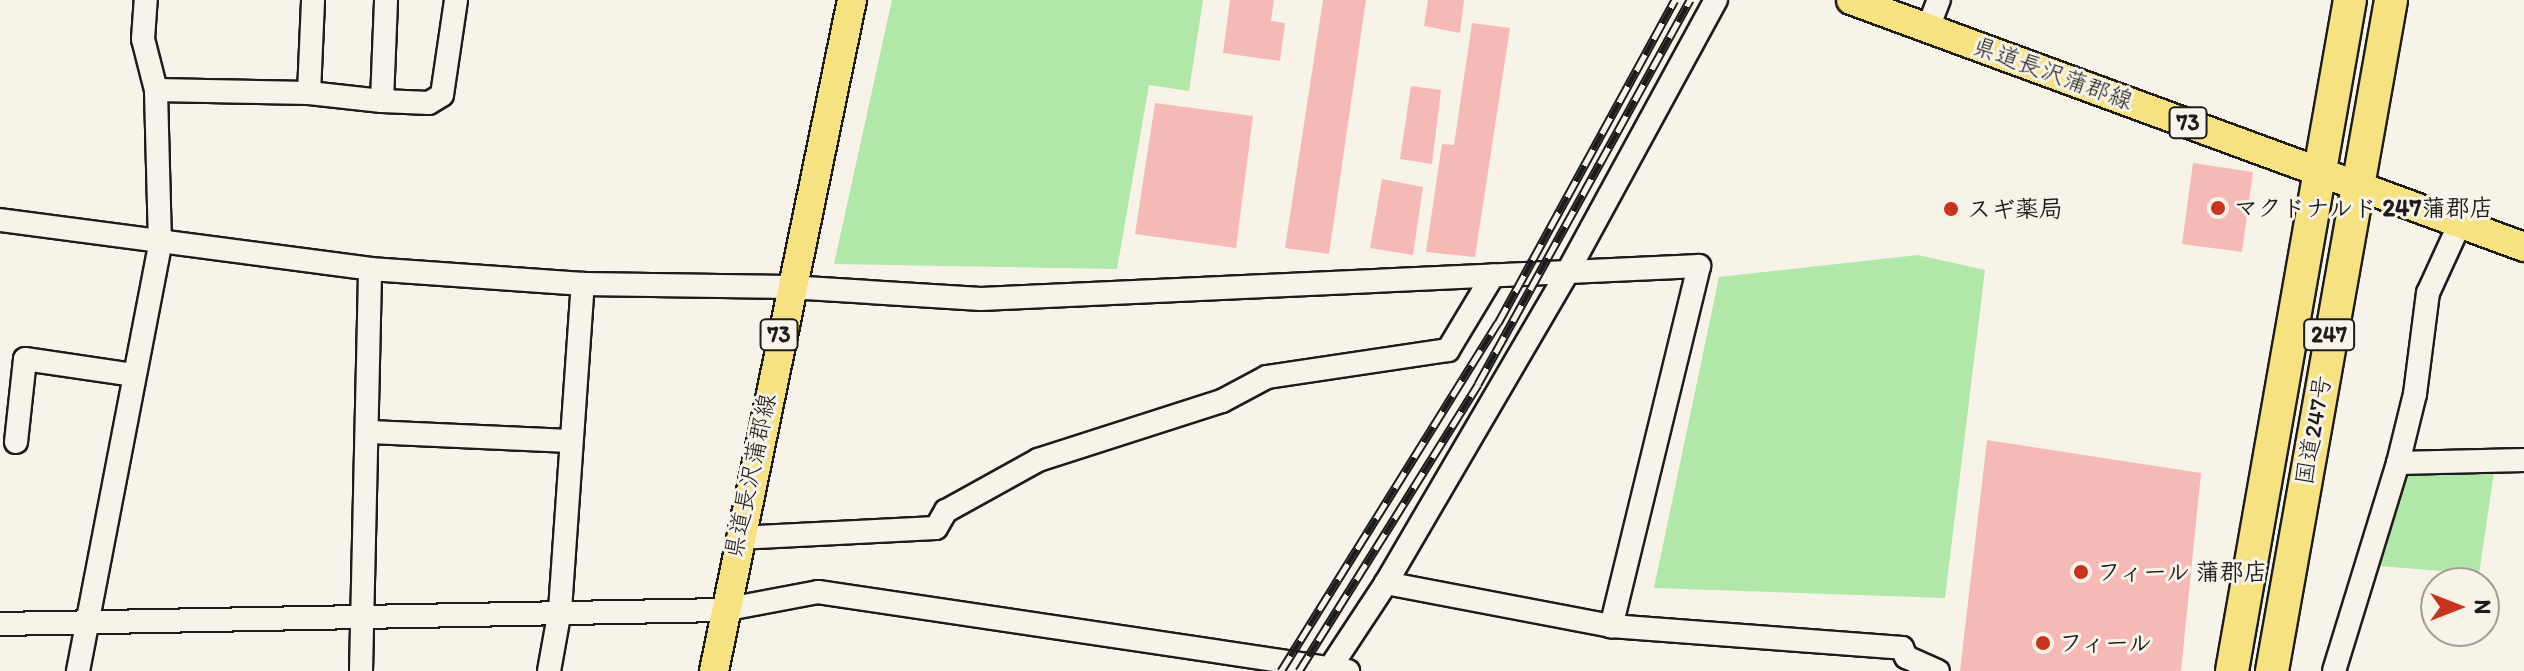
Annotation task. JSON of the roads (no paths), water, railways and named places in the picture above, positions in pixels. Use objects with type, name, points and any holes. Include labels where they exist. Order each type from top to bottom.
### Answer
[{"type":"highway","name":"国道247号","points":[[2232,671],[2350,0]]},
{"type":"highway","name":"国道247号","points":[[2272,671],[2355,186],[2391,0]]},
{"type":"main road","name":"県道長沢蒲郡線","points":[[714,671],[723,610],[789,287],[852,0]]},
{"type":"main road","name":"県道長沢蒲郡線","points":[[1851,0],[2524,247]]},
{"type":"street","points":[[78,671],[84,619],[160,244],[156,90],[143,39],[146,0]]},
{"type":"street","points":[[309,93],[313,0]]},
{"type":"street","points":[[382,101],[386,0]]},
{"type":"street","points":[[156,90],[309,93],[429,103],[442,95],[456,0]]},
{"type":"street","points":[[0,624],[84,619],[723,610],[818,592],[1335,670],[1567,273],[1716,0]]},
{"type":"street","points":[[1928,28],[1939,0]]},
{"type":"street","points":[[0,220],[160,244],[370,269],[583,284],[789,287],[981,299],[1699,266],[1611,626]]},
{"type":"street","points":[[2334,671],[2398,463],[2415,394],[2428,293],[2460,223]]},
{"type":"street","points":[[361,671],[370,432],[370,269]]},
{"type":"street","points":[[738,538],[936,528],[946,511],[1038,460],[1222,401],[1267,377],[1448,350],[1493,275]]},
{"type":"street","points":[[549,671],[560,610],[583,284]]},
{"type":"street","points":[[16,442],[25,359],[133,375]]},
{"type":"street","points":[[370,432],[570,441]]},
{"type":"street","points":[[2398,463],[2524,460]]},
{"type":"street","points":[[1386,583],[1611,626],[1902,648],[1906,657],[1938,671]]},
{"type":"railway","points":[[1281,671],[1498,323],[1675,0]]},
{"type":"railway","points":[[1299,671],[1478,384],[1690,0]]},
{"type":"place","name":"マクドナルド 247蒲郡店","points":[[2218,208]]},
{"type":"place","name":"スギ薬局","points":[[1951,209]]},
{"type":"place","name":"フィール 蒲郡店","points":[[2081,572]]},
{"type":"place","name":"フィール","points":[[2043,643]]}]
